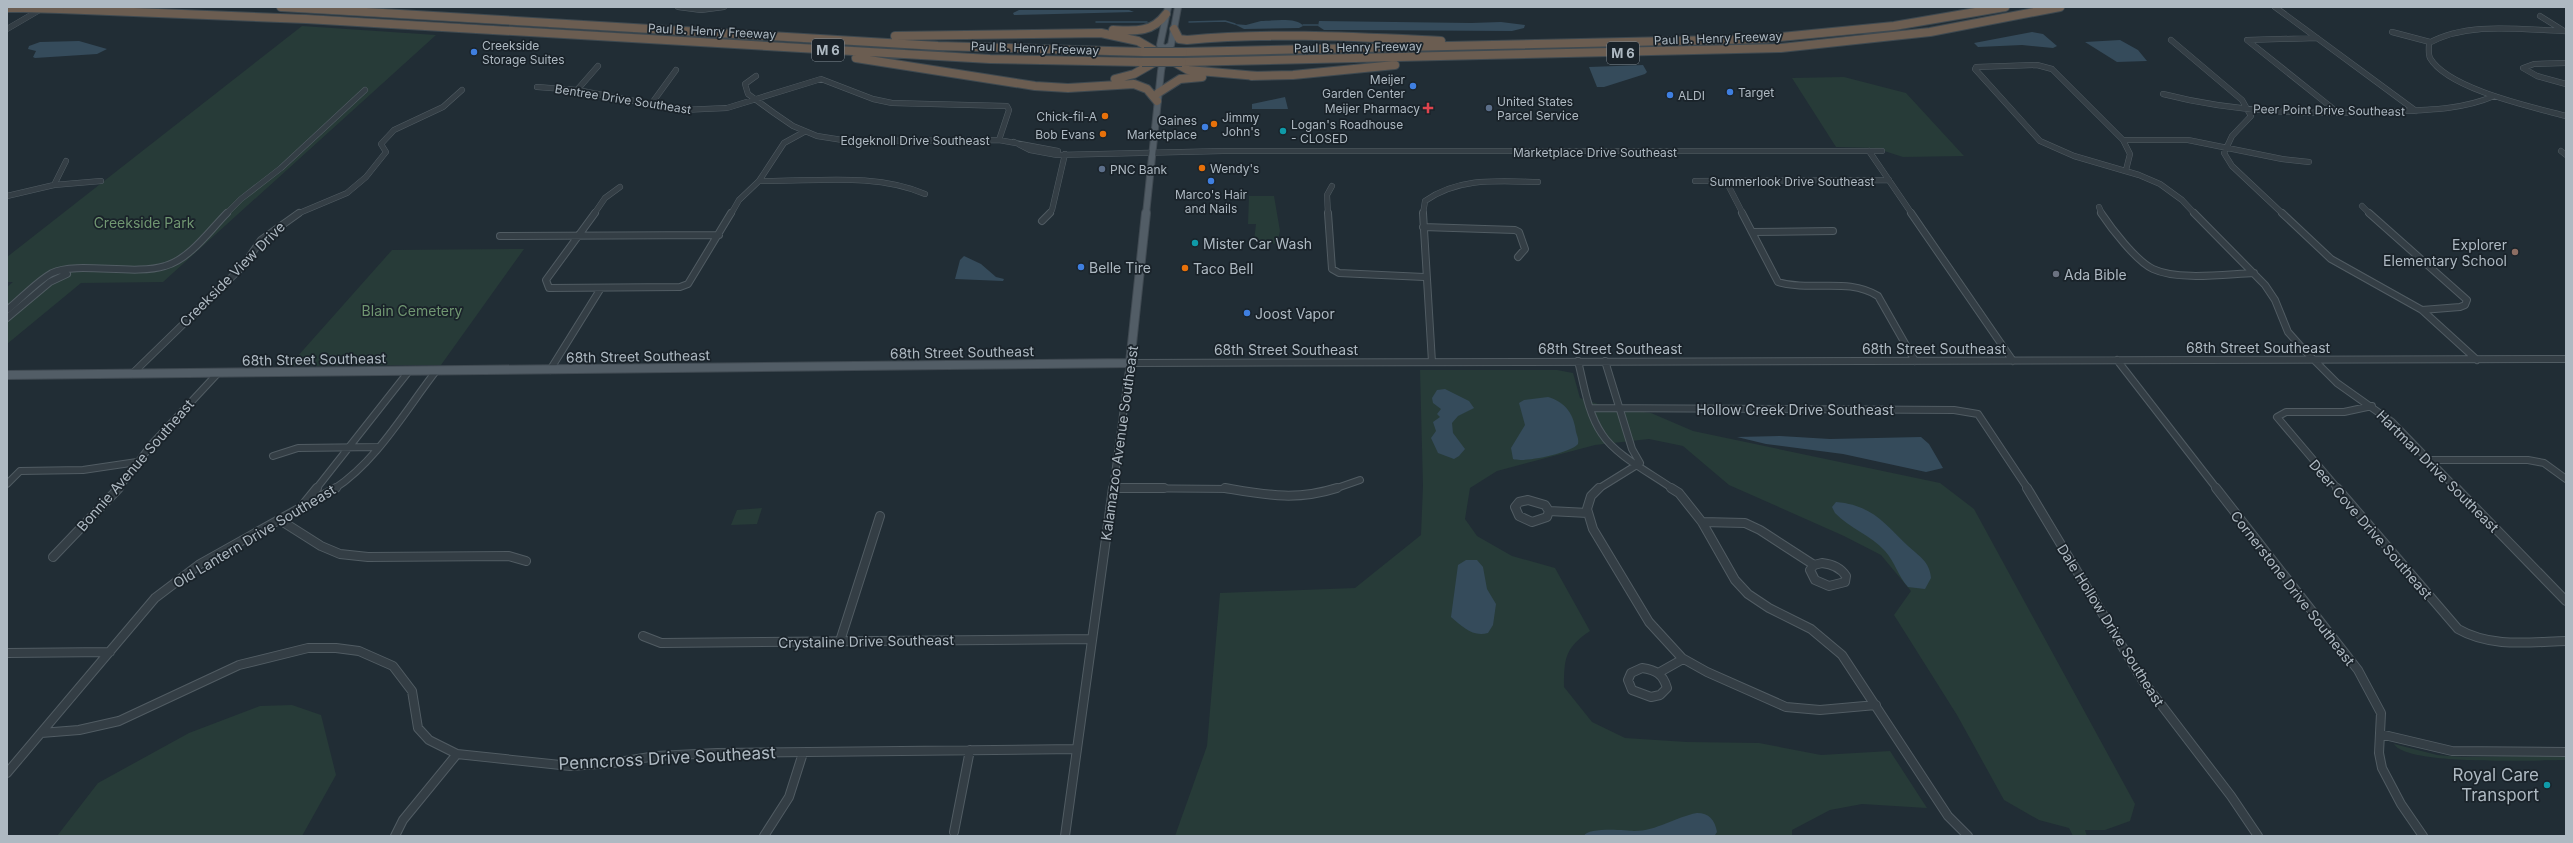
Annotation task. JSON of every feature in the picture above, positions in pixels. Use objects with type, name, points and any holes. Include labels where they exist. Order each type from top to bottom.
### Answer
[{"type":"highway","name":"Paul B. Henry Freeway","points":[[281,7],[1005,49],[1144,52],[1683,42],[1838,32],[1918,23],[2005,7]]},
{"type":"highway","name":"Paul B. Henry Freeway","points":[[7,8],[298,18],[990,59],[1182,62],[1686,52],[1801,46],[1886,38],[1966,26],[2060,7]]},
{"type":"highway","points":[[1001,34],[1070,30],[1146,30],[1158,26],[1167,11]]},
{"type":"highway","points":[[576,24],[838,36],[1079,32],[1107,34],[1138,41],[1164,53],[1182,68],[1198,72],[1257,76]]},
{"type":"highway","points":[[1174,30],[1177,38],[1182,40],[1271,35],[1330,35],[1480,42],[1683,42]]},
{"type":"highway","points":[[514,31],[837,56],[1058,88],[1134,84],[1147,89],[1157,102]]},
{"type":"highway","points":[[985,78],[1044,85],[1094,83],[1134,74],[1164,53],[1203,42],[1271,35]]},
{"type":"highway","points":[[1158,93],[1176,81],[1189,78],[1303,74],[1432,61],[1686,52]]},
{"type":"main road","name":"Kalamazoo Avenue Southeast","points":[[1130,363],[1158,93],[1164,53],[1170,45],[1178,7]]},
{"type":"main road","name":"Kalamazoo Avenue Southeast","points":[[1164,53],[1160,45],[1167,11]]},
{"type":"main road","name":"68th Street Southeast","points":[[7,375],[1130,363]]},
{"type":"street","points":[[7,29],[44,7]]},
{"type":"street","points":[[678,7],[701,10],[724,7]]},
{"type":"street","points":[[2275,7],[2416,111]]},
{"type":"street","points":[[2540,16],[2565,31]]},
{"type":"street","points":[[2392,32],[2430,42],[2441,36],[2459,32],[2565,31]]},
{"type":"street","points":[[2317,38],[2254,38],[2247,40],[2336,112]]},
{"type":"street","points":[[2171,40],[2242,100],[2249,109],[2251,116],[2225,146],[2224,153],[2232,166],[2331,259],[2422,310],[2478,360]]},
{"type":"street","points":[[2430,42],[2427,54],[2437,66],[2459,81],[2494,96],[2566,116]]},
{"type":"street","points":[[2566,63],[2534,64],[2523,68],[2537,76],[2566,84]]},
{"type":"street","name":"Hartman Drive Southeast","points":[[2124,140],[2052,69],[2037,65],[1983,65],[1975,69],[2040,140],[2074,156],[2126,170],[2160,184],[2182,200],[2254,273],[2275,300],[2288,332],[2313,360],[2337,383],[2372,406],[2392,422],[2431,460],[2566,601]]},
{"type":"street","points":[[578,90],[598,66]]},
{"type":"street","points":[[652,103],[676,70]]},
{"type":"street","points":[[755,99],[748,94],[745,84],[756,76]]},
{"type":"street","name":"Bentree Drive Southeast","points":[[537,87],[578,90],[652,103],[682,110],[698,111],[727,108],[816,79],[825,80],[873,99],[892,103],[1007,106],[1009,110],[999,140]]},
{"type":"street","points":[[7,310],[49,275],[68,270],[145,270],[166,266],[182,258],[241,199],[281,168],[365,90]]},
{"type":"street","name":"Creekside View Drive","points":[[132,374],[239,271],[248,256],[285,220],[306,209],[341,197],[386,152],[381,144],[388,133],[410,119],[444,107],[462,90]]},
{"type":"street","name":"Peer Point Drive Southeast","points":[[2163,94],[2193,101],[2277,112],[2416,111],[2476,105],[2494,96]]},
{"type":"street","name":"Edgeknoll Drive Southeast","points":[[755,99],[804,132],[817,136],[849,141],[999,140],[1014,142],[1030,150],[1046,154],[1152,153]]},
{"type":"street","points":[[620,187],[605,198],[546,280],[549,288],[680,287],[688,284],[739,200],[759,181],[784,143],[804,132]]},
{"type":"street","points":[[2126,170],[2130,154],[2124,140],[2188,140],[2225,146],[2277,158],[2309,162]]},
{"type":"street","points":[[1869,151],[2013,361]]},
{"type":"street","name":"Marketplace Drive Southeast","points":[[1152,153],[1196,155],[1308,152],[1882,151]]},
{"type":"street","points":[[1042,221],[1052,210],[1065,154]]},
{"type":"street","points":[[54,185],[66,161]]},
{"type":"street","name":"Summerlook Drive Southeast","points":[[1695,181],[1889,180]]},
{"type":"street","points":[[7,196],[54,185],[101,181]]},
{"type":"street","points":[[759,181],[868,182],[891,184],[925,194]]},
{"type":"street","points":[[1726,181],[1778,282],[1800,287],[1859,287],[1871,290],[1878,296],[1915,361]]},
{"type":"street","points":[[1432,362],[1424,277],[1422,208],[1425,201],[1446,189],[1464,184],[1538,182]]},
{"type":"street","points":[[1332,186],[1327,195],[1332,269],[1338,273],[1424,277]]},
{"type":"street","points":[[2362,206],[2467,300],[2465,305],[2460,307],[2422,310]]},
{"type":"street","points":[[2099,207],[2102,214],[2148,266],[2154,270],[2181,274],[2254,273]]},
{"type":"street","points":[[1423,227],[1514,230],[1519,232],[1525,249],[1518,257]]},
{"type":"street","points":[[1752,232],[1833,232]]},
{"type":"street","points":[[500,236],[719,234]]},
{"type":"street","points":[[7,318],[50,282],[60,276],[83,270]]},
{"type":"street","points":[[550,370],[601,288]]},
{"type":"street","name":"68th Street Southeast","points":[[1130,363],[2566,359]]},
{"type":"street","name":"Cornerstone Drive Southeast","points":[[2117,360],[2358,670],[2381,713],[2379,753],[2382,768],[2397,799],[2423,836]]},
{"type":"street","points":[[1578,361],[1591,408],[1602,435],[1619,451],[1640,463],[1679,493],[1702,522],[1725,566],[1748,594],[1769,608],[1811,630],[1842,655],[1948,816],[1968,836]]},
{"type":"street","points":[[1605,361],[1632,449],[1640,463]]},
{"type":"street","name":"Kalamazoo Avenue Southeast","points":[[1065,836],[1130,363]]},
{"type":"street","points":[[301,508],[409,371]]},
{"type":"street","name":"Old Lantern Drive Southeast","points":[[7,773],[155,598],[170,584],[349,479],[378,447],[436,371]]},
{"type":"street","name":"Bonnie Avenue Southeast","points":[[53,557],[115,493],[137,462],[168,425],[218,373]]},
{"type":"street","name":"Deer Cove Drive Southeast","points":[[2372,406],[2344,412],[2286,412],[2277,418],[2458,629],[2466,635],[2486,641],[2566,641]]},
{"type":"street","name":"Hollow Creek Drive Southeast","points":[[1591,408],[1971,411]]},
{"type":"street","name":"Dale Hollow Drive Southeast","points":[[1971,411],[1978,414],[1988,428],[2144,682],[2181,736],[2222,784],[2258,836]]},
{"type":"street","points":[[273,456],[298,448],[378,447]]},
{"type":"street","points":[[2431,460],[2528,460],[2544,463],[2566,479]]},
{"type":"street","points":[[7,484],[20,471],[83,470],[137,462]]},
{"type":"street","points":[[1640,463],[1603,484],[1591,495],[1587,505],[1588,513],[1594,529],[1640,610],[1660,636],[1683,659],[1751,693],[1785,706],[1808,711],[1876,705]]},
{"type":"street","points":[[1114,488],[1222,487],[1272,496],[1297,497],[1318,494],[1360,480]]},
{"type":"street","points":[[1549,511],[1588,513]]},
{"type":"street","points":[[840,641],[880,516]]},
{"type":"street","points":[[280,520],[321,546],[340,554],[368,557],[509,556],[526,561]]},
{"type":"street","points":[[1702,522],[1745,523],[1760,530],[1814,565]]},
{"type":"street","name":"Crystaline Drive Southeast","points":[[642,636],[661,643],[1092,639]]},
{"type":"street","name":"Penncross Drive Southeast","points":[[41,733],[79,730],[119,720],[239,665],[308,648],[336,648],[359,651],[393,666],[412,691],[418,728],[429,740],[456,754],[570,766],[613,763],[656,756],[777,751],[803,753],[1077,748]]},
{"type":"street","points":[[7,653],[110,652]]},
{"type":"street","points":[[1660,672],[1664,676],[1667,688],[1658,697],[1648,697],[1637,693],[1628,683],[1631,672],[1636,669],[1646,668],[1660,672],[1683,659]]},
{"type":"street","points":[[2380,734],[2452,751],[2566,752]]},
{"type":"street","points":[[954,832],[970,750]]},
{"type":"street","points":[[764,836],[776,822],[788,802],[798,778],[803,753]]},
{"type":"street","points":[[395,836],[403,820],[456,754]]},
{"type":"green space","name":"Creekside Park","points":[[302,26],[436,35],[163,282],[81,283],[7,344],[7,287],[13,282],[7,282],[7,257]]},
{"type":"green space","points":[[1844,77],[1906,93],[1964,156],[1903,157],[1875,148],[1836,147],[1792,78]]},
{"type":"green space","points":[[1249,196],[1274,196],[1280,231],[1277,244],[1254,241],[1256,224],[1248,224]]},
{"type":"green space","name":"Blain Cemetery","points":[[524,249],[441,365],[289,366],[392,250]]},
{"type":"green space","points":[[1420,370],[1557,370],[1573,373],[1580,398],[1604,406],[1651,413],[1693,431],[1940,483],[1974,509],[2135,804],[2130,821],[2105,830],[2085,830],[2087,836],[2073,836],[2069,828],[2039,820],[2004,800],[1957,715],[1894,615],[1911,591],[1881,555],[1844,536],[1729,485],[1683,446],[1649,439],[1595,445],[1497,471],[1470,488],[1465,519],[1477,536],[1512,556],[1555,568],[1590,631],[1575,643],[1568,654],[1565,668],[1564,687],[1592,722],[1625,738],[1687,742],[1759,743],[1821,755],[1890,751],[1927,808],[1862,804],[1830,810],[1792,830],[1792,836],[1175,836],[1207,746],[1220,593],[1355,588],[1421,535],[1423,486]]},
{"type":"green space","points":[[762,508],[757,524],[731,525],[737,510]]},
{"type":"green space","points":[[292,705],[321,715],[336,775],[302,836],[57,836],[98,783],[189,733],[260,706]]},
{"type":"green space","points":[[2394,744],[2437,755],[2462,757],[2566,756],[2566,760],[2503,761],[2447,759],[2422,756],[2404,751]]},
{"type":"water","points":[[1019,10],[1129,10],[1134,12],[1014,15],[1013,13]]},
{"type":"water","points":[[1290,20],[1296,21],[1303,26],[1299,28],[1244,29],[1234,24],[1246,25],[1261,21]]},
{"type":"water","points":[[1319,21],[1501,22],[1525,25],[1524,28],[1512,31],[1324,30],[1318,26]]},
{"type":"water","points":[[2032,32],[2043,34],[2057,46],[2053,48],[2022,45],[1978,47],[1974,43]]},
{"type":"water","points":[[2120,40],[2138,50],[2147,61],[2117,62],[2085,42]]},
{"type":"water","points":[[79,41],[107,49],[97,54],[35,58],[33,57],[36,51],[28,49],[29,46],[40,42]]},
{"type":"water","points":[[1643,65],[1647,72],[1645,74],[1604,87],[1597,87],[1589,67]]},
{"type":"water","points":[[1285,97],[1288,109],[1252,109],[1252,104]]},
{"type":"water","points":[[964,256],[981,264],[996,277],[1004,279],[1003,281],[955,279],[960,260]]},
{"type":"water","points":[[1445,389],[1469,401],[1474,408],[1458,416],[1452,423],[1453,433],[1465,449],[1454,459],[1438,453],[1431,438],[1436,431],[1433,422],[1440,417],[1437,414],[1441,409],[1433,403],[1432,398],[1437,390]]},
{"type":"water","points":[[1548,397],[1560,402],[1568,410],[1573,420],[1578,444],[1557,454],[1527,460],[1513,459],[1511,448],[1525,425],[1519,403],[1524,400]]},
{"type":"water","points":[[1780,436],[1830,439],[1921,437],[1929,444],[1943,468],[1926,472],[1843,454],[1766,444],[1737,437]]},
{"type":"water","points":[[1836,502],[1859,507],[1876,516],[1920,556],[1929,568],[1931,578],[1925,589],[1908,587],[1885,551],[1873,540],[1847,523],[1835,513],[1832,507]]},
{"type":"water","points":[[1466,560],[1477,560],[1483,567],[1487,589],[1496,604],[1493,625],[1488,633],[1477,634],[1472,632],[1464,628],[1451,617],[1458,565]]},
{"type":"water","points":[[1697,813],[1705,814],[1711,818],[1717,832],[1715,835],[1584,836],[1592,831],[1599,830],[1634,831],[1650,829]]},
{"type":"waterway","points":[[1189,22],[1225,21],[1235,24]]},
{"type":"waterway","points":[[1096,22],[1147,22]]},
{"type":"waterway","points":[[1303,25],[1318,25]]},
{"type":"place","name":"Creekside Storage Suites","points":[[474,52]]},
{"type":"place","name":"Meijer Garden Center","points":[[1413,86]]},
{"type":"place","name":"Target","points":[[1730,92]]},
{"type":"place","name":"ALDI","points":[[1670,95]]},
{"type":"place","name":"Meijer Pharmacy","points":[[1428,108]]},
{"type":"place","name":"United States Parcel Service","points":[[1489,108]]},
{"type":"place","name":"Chick-fil-A","points":[[1105,116]]},
{"type":"place","name":"Jimmy John's","points":[[1214,124]]},
{"type":"place","name":"Gaines Marketplace","points":[[1205,127]]},
{"type":"place","name":"Logan's Roadhouse - CLOSED","points":[[1283,131]]},
{"type":"place","name":"Bob Evans","points":[[1103,134]]},
{"type":"place","name":"Wendy's","points":[[1202,168]]},
{"type":"place","name":"PNC Bank","points":[[1102,169]]},
{"type":"place","name":"Marco's Hair and Nails","points":[[1211,181]]},
{"type":"place","name":"Mister Car Wash","points":[[1195,243]]},
{"type":"place","name":"Explorer Elementary School","points":[[2515,252]]},
{"type":"place","name":"Belle Tire","points":[[1081,267]]},
{"type":"place","name":"Taco Bell","points":[[1185,268]]},
{"type":"place","name":"Ada Bible","points":[[2056,274]]},
{"type":"place","name":"Joost Vapor","points":[[1247,313]]},
{"type":"place","name":"Royal Care Transport","points":[[2547,785]]}]
